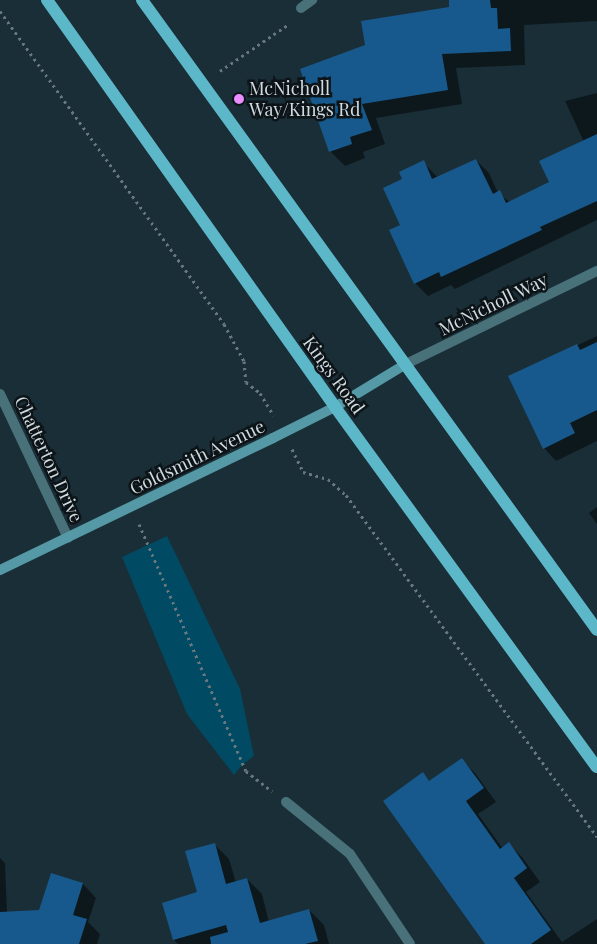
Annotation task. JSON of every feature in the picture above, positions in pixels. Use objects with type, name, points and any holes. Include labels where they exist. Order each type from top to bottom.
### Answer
[{"type":"main road","name":"Kings Road","points":[[47,0],[335,406],[597,767]]},
{"type":"main road","points":[[142,0],[404,366],[597,630]]},
{"type":"street","points":[[301,8],[312,0]]},
{"type":"street","name":"McNicholl Way","points":[[404,366],[597,271]]},
{"type":"street","name":"Goldsmith Avenue","points":[[0,570],[335,406],[404,366]]},
{"type":"street","name":"Chatterton Drive","points":[[0,394],[68,538]]},
{"type":"street","points":[[286,802],[350,854],[410,944]]},
{"type":"path","points":[[200,80],[222,70],[288,26],[301,8]]},
{"type":"path","points":[[131,507],[246,771],[286,802]]},
{"type":"shaded area","points":[[167,536],[240,689],[254,756],[242,765],[234,775],[187,714],[122,557]]},
{"type":"building","points":[[449,0],[490,0],[491,8],[497,8],[498,29],[510,28],[511,51],[442,54],[448,90],[362,104],[372,130],[350,137],[352,144],[329,152],[300,69],[365,45],[361,21],[449,7]]},
{"type":"building","points":[[597,134],[597,201],[540,227],[542,230],[441,277],[439,272],[414,284],[389,230],[400,225],[383,188],[402,179],[399,172],[424,160],[432,179],[476,159],[493,194],[500,190],[506,203],[549,182],[539,161]]},
{"type":"building","points":[[597,342],[597,410],[570,423],[575,433],[543,449],[508,376],[577,344],[580,350]]},
{"type":"building","points":[[462,758],[484,788],[466,801],[500,849],[509,842],[527,868],[514,878],[551,930],[531,944],[485,944],[383,801],[423,772],[429,781]]},
{"type":"building","points":[[215,843],[226,884],[247,878],[260,923],[309,909],[318,941],[305,944],[211,944],[210,937],[228,932],[226,925],[173,940],[162,903],[197,892],[185,851]]},
{"type":"building","points":[[51,873],[83,883],[73,915],[87,919],[79,944],[0,944],[0,912],[39,910]]},
{"type":"place","name":"McNicholl Way/Kings Rd","points":[[239,99]]}]
